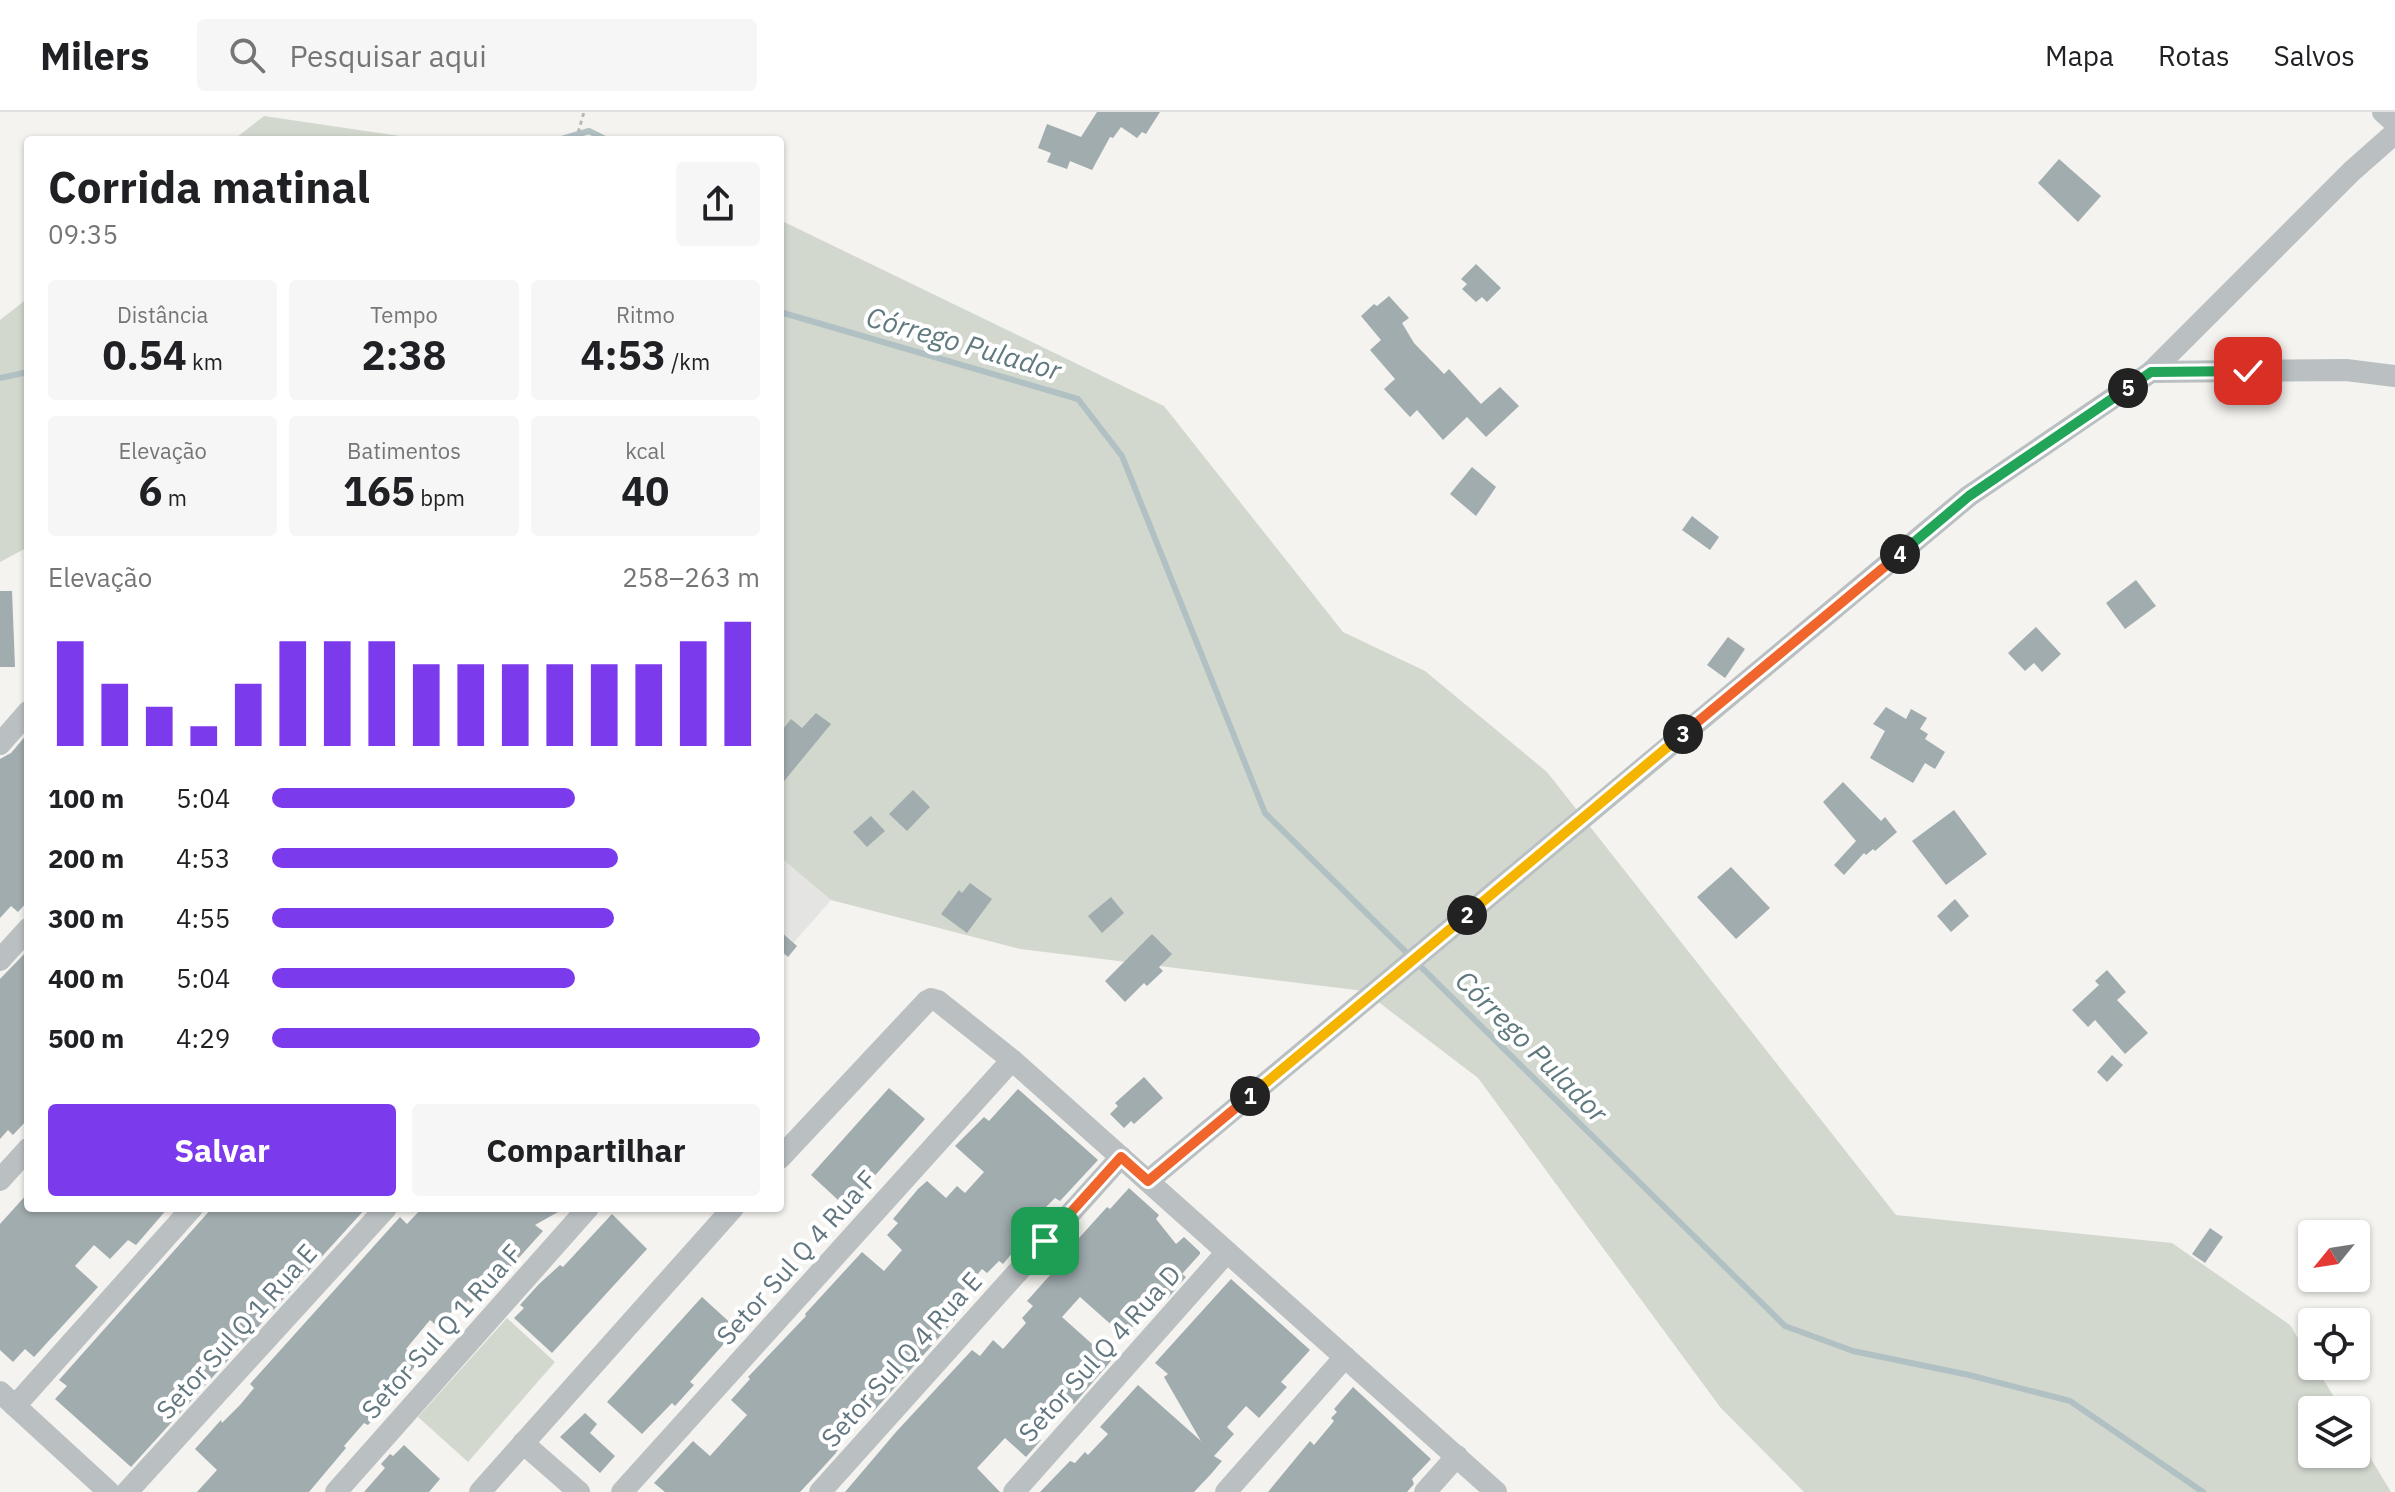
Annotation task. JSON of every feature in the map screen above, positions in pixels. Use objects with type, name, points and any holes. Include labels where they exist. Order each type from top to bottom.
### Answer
[{"type":"street","points":[[2383,112],[2395,123]]},
{"type":"street","points":[[1148,1181],[1969,496],[2151,372],[2352,171],[2395,133]]},
{"type":"street","points":[[2151,372],[2346,370],[2395,376]]},
{"type":"street","points":[[0,744],[24,717]]},
{"type":"street","points":[[0,960],[24,933]]},
{"type":"street","points":[[784,1154],[927,1001],[938,1001],[1012,1060],[1496,1492]]},
{"type":"street","name":"Setor Sul Q 4 Rua F","points":[[622,1492],[1012,1060]]},
{"type":"street","points":[[0,1180],[24,1153]]},
{"type":"street","name":"Setor Sul Q 4 Rua E","points":[[820,1492],[1121,1157]]},
{"type":"street","points":[[109,1492],[8,1399],[188,1212]]},
{"type":"street","name":"Setor Sul Q 1 Rua E","points":[[127,1492],[382,1212]]},
{"type":"street","name":"Setor Sul Q 1 Rua F","points":[[336,1492],[584,1212]]},
{"type":"street","points":[[480,1492],[721,1212]]},
{"type":"street","name":"Setor Sul Q 4 Rua D","points":[[1014,1492],[1227,1252]]},
{"type":"street","points":[[1226,1492],[1345,1357]]},
{"type":"street","points":[[523,1443],[579,1492]]},
{"type":"street","points":[[1425,1492],[1457,1456]]},
{"type":"path","points":[[577,136],[584,112]]},
{"type":"shaded area","points":[[264,116],[400,136],[238,136]]},
{"type":"shaded area","points":[[784,222],[1164,406],[1343,632],[1425,671],[1547,772],[1896,1215],[2172,1243],[2290,1325],[2298,1338],[2298,1380],[2324,1380],[2333,1396],[2298,1396],[2298,1468],[2370,1468],[2370,1457],[2391,1492],[1804,1492],[1720,1407],[1478,1078],[1364,991],[1020,949],[831,900],[784,860]]},
{"type":"shaded area","points":[[24,301],[24,549],[0,562],[0,320]]},
{"type":"shaded area","points":[[784,860],[831,900],[784,953]]},
{"type":"shaded area","points":[[507,1318],[555,1362],[468,1462],[418,1417]]},
{"type":"building","points":[[1097,112],[1160,112],[1146,134],[1142,132],[1137,138],[1121,127],[1113,138],[1110,137],[1092,170],[1070,161],[1067,169],[1047,162],[1051,153],[1038,148],[1047,124],[1081,137]]},
{"type":"building","points":[[2059,159],[2101,196],[2078,222],[2038,183]]},
{"type":"building","points":[[1476,264],[1501,288],[1487,302],[1482,297],[1476,302],[1462,289],[1467,284],[1461,279]]},
{"type":"building","points":[[1389,296],[1409,318],[1402,323],[1414,343],[1444,374],[1449,369],[1481,404],[1500,387],[1519,406],[1486,437],[1467,417],[1443,440],[1417,410],[1410,417],[1384,389],[1395,379],[1370,350],[1381,340],[1361,316]]},
{"type":"building","points":[[1472,467],[1496,487],[1476,516],[1450,494]]},
{"type":"building","points":[[1692,516],[1719,537],[1710,550],[1682,530]]},
{"type":"building","points":[[2136,580],[2156,606],[2125,629],[2106,603]]},
{"type":"building","points":[[0,591],[12,591],[15,667],[0,667]]},
{"type":"building","points":[[2036,627],[2061,654],[2042,672],[2034,663],[2025,671],[2008,653]]},
{"type":"building","points":[[1728,637],[1745,649],[1725,678],[1707,665]]},
{"type":"building","points":[[1886,707],[1906,719],[1911,709],[1927,718],[1920,729],[1928,734],[1925,739],[1945,752],[1935,769],[1925,763],[1913,783],[1870,758],[1885,731],[1873,724]]},
{"type":"building","points":[[816,713],[831,724],[784,781],[784,728],[791,719],[802,728]]},
{"type":"building","points":[[24,738],[24,905],[18,912],[11,906],[0,918],[0,759],[11,753]]},
{"type":"building","points":[[1843,782],[1881,821],[1885,817],[1897,832],[1875,851],[1864,853],[1844,875],[1834,865],[1856,841],[1823,802]]},
{"type":"building","points":[[913,790],[930,807],[907,831],[889,814]]},
{"type":"building","points":[[1954,810],[1987,854],[1946,885],[1912,841]]},
{"type":"building","points":[[871,816],[885,831],[867,847],[853,832]]},
{"type":"building","points":[[1731,867],[1770,908],[1736,939],[1697,897]]},
{"type":"building","points":[[970,883],[992,899],[967,933],[941,914],[959,890],[962,893]]},
{"type":"building","points":[[1111,897],[1124,913],[1102,933],[1088,916]]},
{"type":"building","points":[[1955,899],[1969,916],[1951,932],[1937,916]]},
{"type":"building","points":[[1152,934],[1172,954],[1159,967],[1163,971],[1147,986],[1144,983],[1125,1002],[1105,981]]},
{"type":"building","points":[[784,935],[797,946],[788,957],[784,954]]},
{"type":"building","points":[[24,954],[24,1123],[13,1135],[8,1130],[0,1139],[0,979]]},
{"type":"building","points":[[2107,970],[2126,992],[2117,1000],[2148,1033],[2125,1054],[2095,1020],[2088,1027],[2072,1010],[2099,985],[2095,981]]},
{"type":"building","points":[[2112,1055],[2123,1065],[2107,1082],[2097,1072]]},
{"type":"building","points":[[1144,1077],[1163,1098],[1134,1124],[1131,1121],[1124,1128],[1110,1114],[1118,1106],[1115,1103]]},
{"type":"building","points":[[889,1088],[925,1119],[871,1180],[850,1211],[811,1175]]},
{"type":"building","points":[[1018,1089],[1098,1160],[1060,1201],[1055,1198],[1015,1238],[1021,1243],[1003,1264],[999,1261],[987,1273],[982,1269],[957,1298],[966,1307],[873,1412],[870,1410],[864,1417],[860,1414],[837,1442],[841,1445],[835,1454],[816,1475],[800,1492],[665,1492],[654,1483],[693,1441],[710,1456],[747,1415],[731,1400],[750,1379],[748,1377],[862,1252],[884,1271],[902,1250],[887,1235],[898,1223],[893,1219],[918,1189],[927,1181],[946,1198],[957,1186],[965,1193],[984,1172],[955,1146],[984,1117],[989,1121]]},
{"type":"building","points":[[1129,1188],[1159,1215],[1156,1219],[1176,1244],[1184,1237],[1200,1254],[1182,1274],[1186,1277],[1168,1298],[1165,1292],[1124,1336],[1080,1297],[1062,1317],[1111,1361],[1074,1404],[1070,1401],[1041,1432],[1037,1437],[1041,1440],[1026,1457],[1005,1438],[977,1468],[1000,1492],[845,1492],[972,1350],[980,1356],[993,1340],[1003,1349],[1026,1323],[1022,1318],[1033,1306],[1027,1301],[1107,1207],[1110,1209]]},
{"type":"building","points":[[24,1197],[24,1212],[165,1212],[136,1245],[128,1240],[110,1259],[94,1245],[75,1266],[98,1287],[34,1357],[25,1349],[13,1362],[0,1350],[0,1224]]},
{"type":"building","points":[[208,1212],[362,1212],[131,1467],[55,1399],[67,1386],[59,1380]]},
{"type":"building","points":[[418,1212],[558,1212],[535,1225],[543,1231],[486,1294],[482,1290],[458,1312],[454,1309],[438,1327],[430,1320],[406,1349],[420,1361],[408,1374],[411,1377],[368,1425],[364,1423],[309,1492],[197,1492],[217,1470],[195,1449],[221,1420],[222,1423],[240,1405],[254,1388],[250,1384],[400,1217],[407,1224]]},
{"type":"building","points":[[612,1214],[647,1249],[552,1353],[514,1318],[524,1308],[520,1305],[539,1284],[560,1265],[563,1267]]},
{"type":"building","points":[[2210,1228],[2223,1237],[2205,1263],[2192,1254]]},
{"type":"building","points":[[1231,1279],[1310,1350],[1281,1382],[1287,1387],[1259,1418],[1246,1406],[1227,1427],[1234,1434],[1214,1456],[1222,1461],[1211,1474],[1194,1492],[1040,1492],[1070,1461],[1075,1463],[1085,1452],[1088,1455],[1108,1434],[1100,1427],[1138,1385],[1201,1441],[1164,1377],[1168,1374],[1155,1363]]},
{"type":"building","points":[[702,1297],[737,1329],[690,1382],[694,1385],[675,1406],[672,1403],[642,1434],[607,1402]]},
{"type":"building","points":[[1353,1387],[1431,1459],[1412,1479],[1414,1484],[1407,1492],[1268,1492],[1310,1441],[1314,1445],[1334,1421],[1331,1418],[1337,1412],[1334,1409]]},
{"type":"building","points":[[585,1413],[597,1424],[590,1433],[615,1456],[600,1473],[560,1437]]},
{"type":"building","points":[[404,1445],[440,1479],[429,1492],[364,1492],[385,1468],[381,1464]]},
{"type":"waterway","name":"Córrego Pulador","points":[[572,136],[589,131],[599,136]]},
{"type":"waterway","name":"Córrego Pulador","points":[[784,313],[1078,399],[1122,456],[1265,813],[1785,1326],[1853,1351],[1969,1375],[2070,1401],[2203,1492]]},
{"type":"waterway","name":"Córrego Pulador","points":[[0,378],[24,373]]},
{"type":"route","points":[[1045,1241],[1121,1157],[1148,1181],[1969,496],[2151,372],[2248,371]]}]
